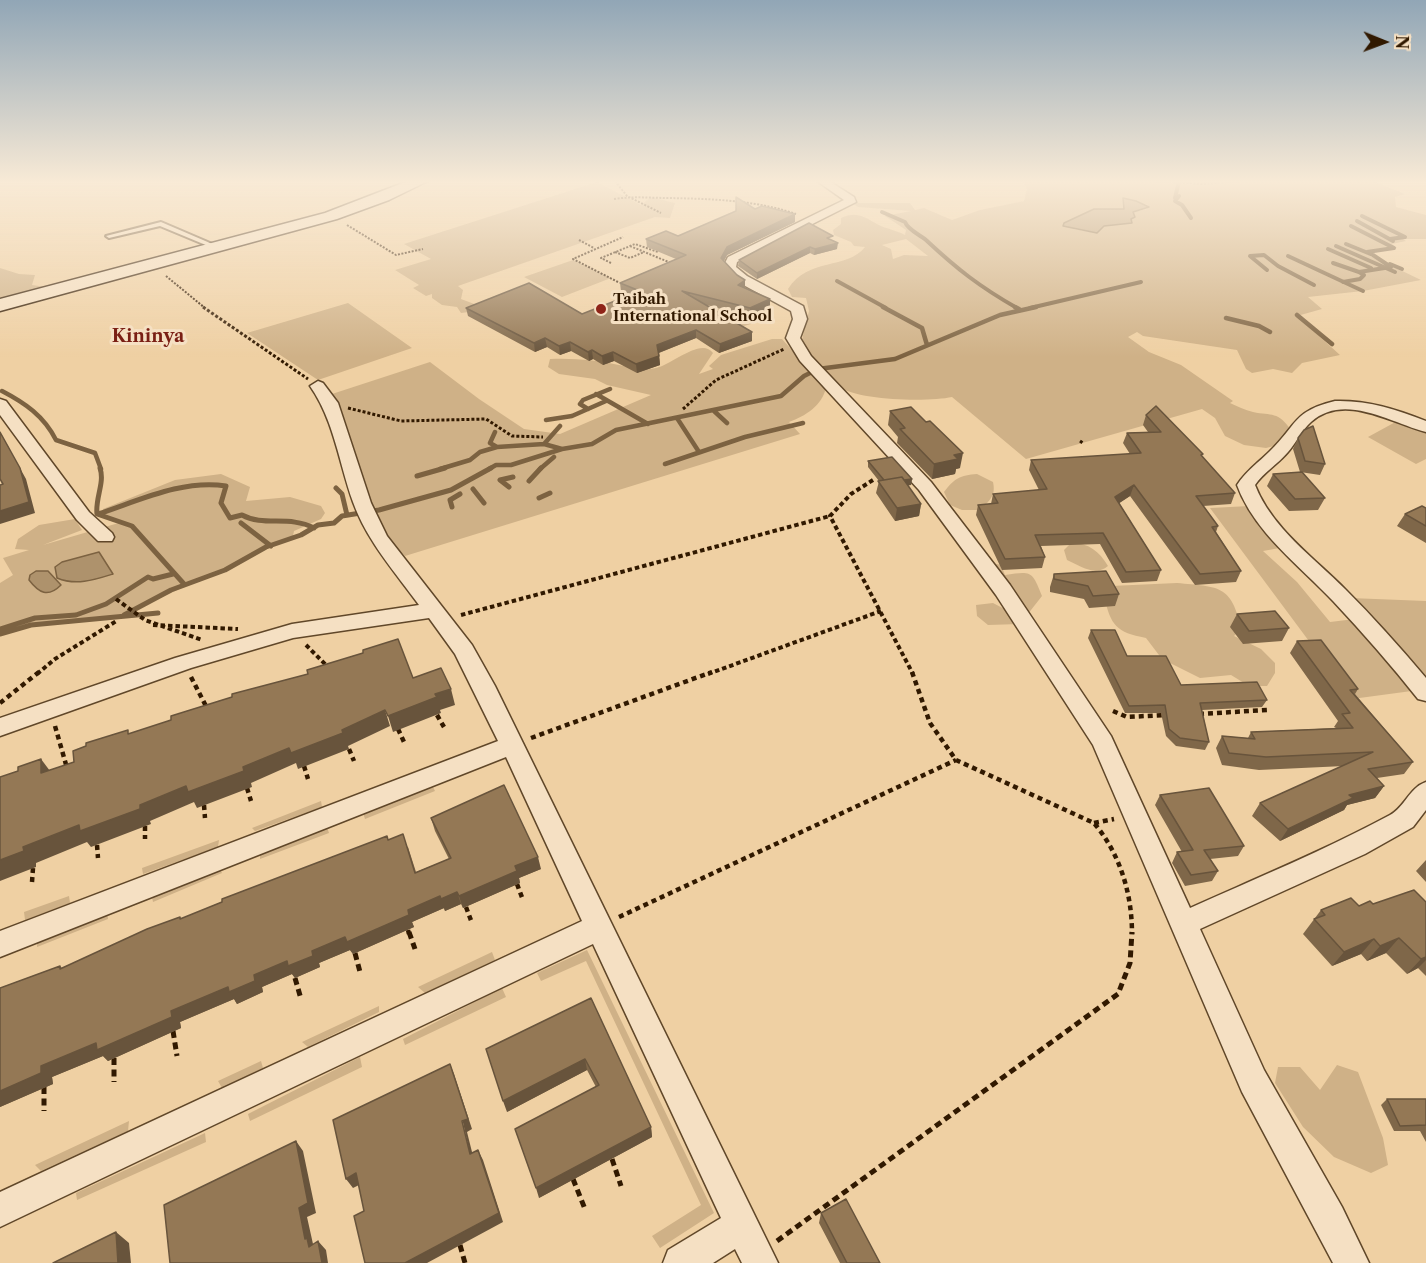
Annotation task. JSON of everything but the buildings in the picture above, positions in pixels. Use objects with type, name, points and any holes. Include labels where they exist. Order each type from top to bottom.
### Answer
[{"type":"street","points":[[0,305],[241,240]]},
{"type":"street","points":[[773,240],[732,260],[729,267],[736,275],[784,298],[798,309],[800,319],[793,338],[795,344],[817,371],[925,486],[1004,590],[1103,742],[1253,1081],[1330,1219],[1351,1263]]},
{"type":"street","points":[[318,386],[330,403],[365,508],[378,537],[464,650],[513,745],[753,1248],[681,1263]]},
{"type":"street","points":[[0,404],[83,516],[105,537]]},
{"type":"street","points":[[1426,427],[1372,407],[1357,406],[1318,411],[1307,417],[1278,453],[1246,485],[1253,501],[1277,531],[1400,661],[1426,693]]},
{"type":"street","points":[[0,727],[183,663],[292,631],[439,615]]},
{"type":"street","points":[[0,944],[513,745]]},
{"type":"street","points":[[1183,924],[1356,846],[1395,825],[1404,820],[1426,792]]},
{"type":"street","points":[[0,1210],[599,927]]},
{"type":"lane","points":[[198,240],[215,247]]},
{"type":"path","points":[[371,240],[396,255],[423,249]]},
{"type":"path","points":[[579,240],[595,248]]},
{"type":"path","points":[[616,240],[573,259],[618,282]]},
{"type":"path","points":[[610,263],[601,258],[635,244],[658,252]]},
{"type":"path","points":[[630,246],[671,263]]},
{"type":"path","points":[[615,252],[630,258],[645,252]]},
{"type":"path","points":[[152,263],[196,302],[276,354],[318,386]]},
{"type":"path","points":[[682,409],[694,394],[720,378],[795,344]]},
{"type":"path","points":[[330,403],[400,421],[486,419],[502,434],[520,438],[543,436]]},
{"type":"path","points":[[1080,441],[1084,444]]},
{"type":"path","points":[[439,615],[830,516],[851,494],[873,480]]},
{"type":"path","points":[[753,1248],[1118,994],[1130,965],[1132,928],[1125,884],[1115,849],[1107,836],[1094,822],[956,760],[930,723],[916,680],[830,516]]},
{"type":"path","points":[[116,599],[123,608],[153,625],[228,650]]},
{"type":"path","points":[[513,745],[881,611]]},
{"type":"path","points":[[0,703],[55,659],[118,620]]},
{"type":"path","points":[[153,625],[246,629]]},
{"type":"path","points":[[292,631],[332,671]]},
{"type":"path","points":[[183,663],[209,712]]},
{"type":"path","points":[[49,708],[68,772]]},
{"type":"path","points":[[1197,714],[1268,710]]},
{"type":"path","points":[[1113,711],[1127,717],[1174,715]]},
{"type":"path","points":[[437,714],[444,727]]},
{"type":"path","points":[[398,729],[404,742]]},
{"type":"path","points":[[349,749],[354,761]]},
{"type":"path","points":[[599,927],[956,760]]},
{"type":"path","points":[[304,766],[308,779]]},
{"type":"path","points":[[248,788],[251,801]]},
{"type":"path","points":[[204,805],[206,818]]},
{"type":"path","points":[[145,826],[146,839]]},
{"type":"path","points":[[97,845],[98,858]]},
{"type":"path","points":[[32,882],[33,868]]},
{"type":"path","points":[[517,884],[523,900]]},
{"type":"path","points":[[466,907],[472,923]]},
{"type":"path","points":[[408,930],[415,949]]},
{"type":"path","points":[[355,953],[360,972]]},
{"type":"path","points":[[295,978],[301,999]]},
{"type":"path","points":[[173,1031],[177,1056]]},
{"type":"path","points":[[114,1058],[114,1082]]},
{"type":"path","points":[[44,1088],[44,1111]]},
{"type":"path","points":[[612,1159],[621,1186]]},
{"type":"path","points":[[573,1179],[585,1209]]},
{"type":"path","points":[[460,1245],[465,1263]]},
{"type":"shaded area","points":[[417,240],[590,240],[458,286],[463,290],[461,299],[477,305],[469,312],[461,313],[457,307],[442,305],[432,298],[432,294],[426,296],[413,288],[419,285],[395,270],[431,259],[404,244]]},
{"type":"shaded area","points":[[846,240],[902,240],[882,245],[891,249],[893,259],[904,255],[928,256],[907,240],[1404,240],[1406,241],[1392,244],[1397,248],[1365,253],[1421,280],[1363,291],[1308,297],[1322,309],[1297,316],[1340,355],[1302,363],[1292,373],[1273,369],[1252,373],[1246,369],[1237,350],[1143,336],[1137,332],[1128,337],[1149,352],[1181,365],[1233,401],[1230,403],[1250,411],[1278,417],[1291,430],[1282,444],[1266,448],[1244,445],[1225,436],[1215,418],[1202,409],[1026,459],[952,397],[911,400],[861,395],[838,386],[823,372],[801,344],[809,311],[806,298],[792,297],[788,289],[806,272],[848,259],[865,247],[854,246]]},
{"type":"shaded area","points":[[573,260],[611,278],[562,297],[524,277]]},
{"type":"shaded area","points":[[0,268],[19,274],[35,275],[32,285],[54,288],[0,305]]},
{"type":"shaded area","points":[[722,297],[758,305],[758,322],[737,328],[700,309]]},
{"type":"shaded area","points":[[348,303],[412,348],[318,380],[247,333]]},
{"type":"shaded area","points":[[772,339],[782,339],[826,388],[817,405],[801,417],[789,422],[800,434],[405,556],[387,538],[370,505],[366,485],[342,412],[332,394],[430,362],[524,429],[560,434],[651,395],[607,385],[595,379],[559,374],[548,367],[550,359],[576,359],[646,369],[663,366],[694,350],[708,349],[713,353],[699,374],[713,369],[709,366],[721,355]]},
{"type":"shaded area","points":[[1401,419],[1426,430],[1426,459],[1416,464],[1368,437]]},
{"type":"shaded area","points":[[221,474],[250,487],[246,501],[290,497],[321,506],[325,513],[321,519],[294,531],[293,536],[124,615],[31,625],[0,634],[0,583],[13,575],[3,558],[29,550],[15,549],[18,539],[39,525],[75,519],[82,530],[43,545],[122,522],[104,517],[103,509],[175,480]]},
{"type":"shaded area","points":[[977,474],[993,482],[994,491],[989,500],[980,510],[962,510],[950,505],[944,492],[954,481],[966,475]]},
{"type":"shaded area","points":[[1250,506],[1285,547],[1263,551],[1297,582],[1330,622],[1355,619],[1419,690],[1352,699],[1210,508]]},
{"type":"shaded area","points":[[1071,543],[1083,544],[1093,549],[1108,566],[1093,571],[1067,560],[1064,550]]},
{"type":"shaded area","points":[[99,552],[113,574],[78,582],[57,578],[55,567],[62,562]]},
{"type":"shaded area","points":[[992,563],[1001,565],[1005,575],[1026,573],[1030,575],[1039,588],[1042,596],[1020,624],[988,625],[977,616],[976,605],[993,603],[1012,613]]},
{"type":"shaded area","points":[[36,571],[48,571],[61,585],[52,592],[40,591],[29,580],[30,575]]},
{"type":"shaded area","points":[[1177,583],[1213,587],[1228,596],[1233,603],[1241,629],[1234,636],[1261,649],[1275,663],[1275,673],[1267,686],[1249,686],[1231,675],[1200,678],[1162,659],[1146,638],[1121,630],[1112,621],[1104,596],[1111,586]]},
{"type":"shaded area","points":[[1350,598],[1426,601],[1426,684]]},
{"type":"shaded area","points":[[433,787],[435,791],[365,819],[363,813]]},
{"type":"shaded area","points":[[321,801],[322,807],[255,831],[252,828]]},
{"type":"shaded area","points":[[327,827],[329,833],[260,859],[260,855]]},
{"type":"shaded area","points":[[219,840],[218,847],[143,874],[142,868]]},
{"type":"shaded area","points":[[220,869],[222,873],[153,902],[152,897]]},
{"type":"shaded area","points":[[69,896],[70,903],[25,920],[24,912]]},
{"type":"shaded area","points":[[107,912],[108,919],[37,947],[37,940]]},
{"type":"shaded area","points":[[587,950],[714,1213],[660,1248],[652,1236],[701,1205],[586,961],[541,981],[537,973]]},
{"type":"shaded area","points":[[492,952],[495,960],[425,993],[418,987]]},
{"type":"shaded area","points":[[502,988],[506,997],[405,1045],[403,1039]]},
{"type":"shaded area","points":[[379,1006],[379,1012],[308,1047],[302,1042]]},
{"type":"shaded area","points":[[360,1057],[362,1067],[250,1121],[248,1114]]},
{"type":"shaded area","points":[[261,1061],[263,1068],[222,1088],[218,1081]]},
{"type":"shaded area","points":[[1337,1065],[1358,1072],[1383,1138],[1388,1165],[1371,1173],[1334,1157],[1303,1127],[1275,1083],[1278,1067],[1300,1067],[1320,1090]]},
{"type":"shaded area","points":[[129,1121],[128,1131],[41,1171],[35,1165]]},
{"type":"shaded area","points":[[205,1133],[206,1142],[77,1200],[76,1193]]},
{"type":"waterway","points":[[926,240],[969,277],[1017,308]]},
{"type":"waterway","points":[[1367,252],[1394,248],[1378,240]]},
{"type":"waterway","points":[[1346,244],[1373,255],[1391,267],[1386,268]]},
{"type":"waterway","points":[[1336,246],[1386,268]]},
{"type":"waterway","points":[[1328,249],[1371,268]]},
{"type":"waterway","points":[[1267,270],[1250,256],[1264,255],[1278,266],[1314,285]]},
{"type":"waterway","points":[[1288,256],[1344,282]]},
{"type":"waterway","points":[[1333,263],[1359,272]]},
{"type":"waterway","points":[[1390,264],[1402,269]]},
{"type":"waterway","points":[[1359,272],[1386,268]]},
{"type":"waterway","points":[[1386,268],[1395,272]]},
{"type":"waterway","points":[[1344,282],[1360,279],[1364,275],[1359,272]]},
{"type":"waterway","points":[[837,281],[886,308]]},
{"type":"waterway","points":[[1030,308],[1141,282]]},
{"type":"waterway","points":[[1344,282],[1363,291]]},
{"type":"waterway","points":[[883,307],[922,328],[927,345]]},
{"type":"waterway","points":[[647,424],[781,396],[804,376],[818,369],[895,359],[1000,315],[1036,307]]},
{"type":"waterway","points":[[1297,315],[1332,344]]},
{"type":"waterway","points":[[1226,318],[1259,326],[1270,332]]},
{"type":"waterway","points":[[597,394],[610,389]]},
{"type":"waterway","points":[[2,391],[33,411],[46,424],[56,440],[95,453],[101,469]]},
{"type":"waterway","points":[[588,409],[580,404],[583,400],[597,394]]},
{"type":"waterway","points":[[597,394],[647,424]]},
{"type":"waterway","points":[[588,409],[606,401]]},
{"type":"waterway","points":[[546,420],[572,416],[588,409]]},
{"type":"waterway","points":[[714,411],[727,423]]},
{"type":"waterway","points":[[677,418],[699,452]]},
{"type":"waterway","points":[[665,464],[745,437],[803,423]]},
{"type":"waterway","points":[[562,449],[592,444],[616,430],[647,424]]},
{"type":"waterway","points":[[544,444],[560,426]]},
{"type":"waterway","points":[[495,432],[490,443],[497,447]]},
{"type":"waterway","points":[[497,447],[544,444]]},
{"type":"waterway","points":[[544,444],[562,449]]},
{"type":"waterway","points":[[440,469],[470,460],[480,452],[497,447]]},
{"type":"waterway","points":[[489,469],[496,465],[511,465],[562,449]]},
{"type":"waterway","points":[[540,469],[554,457]]},
{"type":"waterway","points":[[100,468],[97,514],[132,526],[184,584]]},
{"type":"waterway","points":[[417,476],[445,468]]},
{"type":"waterway","points":[[313,528],[334,523],[342,516],[379,510],[451,490],[491,468]]},
{"type":"waterway","points":[[529,481],[540,469]]},
{"type":"waterway","points":[[509,487],[500,480],[513,477]]},
{"type":"waterway","points":[[98,514],[177,488],[226,486],[221,503],[230,518],[242,515],[259,520],[295,522],[313,528]]},
{"type":"waterway","points":[[336,488],[342,494],[347,515]]},
{"type":"waterway","points":[[473,489],[484,503]]},
{"type":"waterway","points":[[539,498],[550,493]]},
{"type":"waterway","points":[[452,507],[450,500],[460,494]]},
{"type":"waterway","points":[[241,523],[270,546]]},
{"type":"waterway","points":[[270,546],[301,535],[313,528]]},
{"type":"waterway","points":[[124,615],[171,590],[225,570],[270,546]]},
{"type":"waterway","points":[[0,629],[35,618],[76,615],[106,604],[148,577],[153,579],[173,574]]},
{"type":"waterway","points":[[0,634],[31,625],[158,613]]},
{"type":"place","name":"Taibah International School","points":[[601,309]]},
{"type":"district","name":"Kininya","points":[[148,337]]}]
